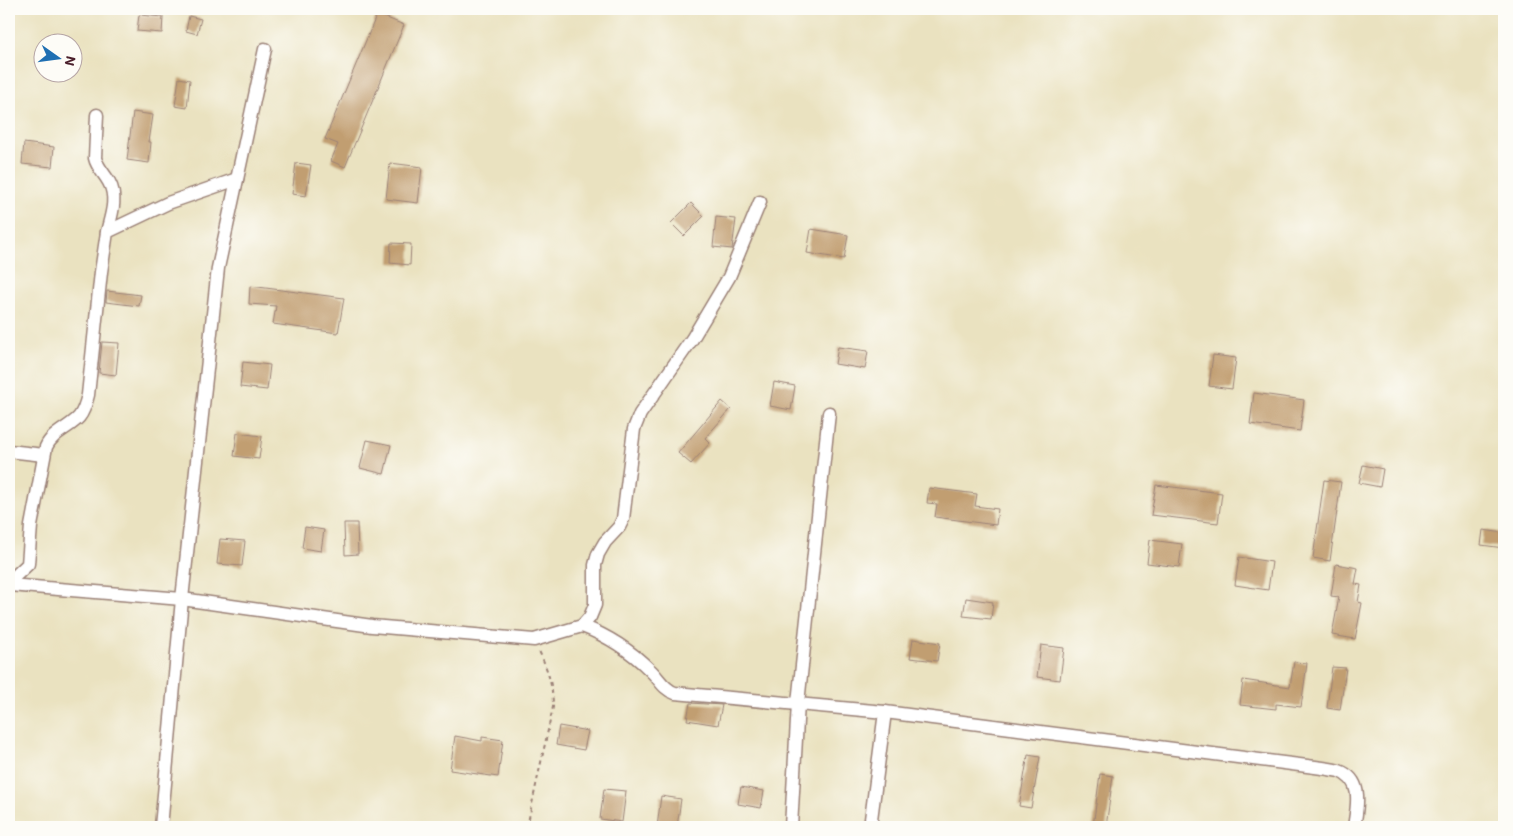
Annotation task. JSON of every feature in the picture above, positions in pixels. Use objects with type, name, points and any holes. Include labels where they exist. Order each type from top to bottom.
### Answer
[{"type":"street","points":[[161,827],[182,599],[218,268],[265,49]]},
{"type":"street","points":[[9,584],[28,564],[31,526],[46,447],[51,438],[79,417],[84,409],[88,395],[101,272],[112,212],[113,192],[110,183],[96,164],[97,115]]},
{"type":"street","points":[[108,232],[168,203],[237,179]]},
{"type":"street","points":[[9,584],[182,599],[372,626],[534,640],[582,626],[590,617],[596,604],[595,565],[598,554],[605,542],[624,519],[634,429],[640,414],[692,339],[729,277],[760,202]]},
{"type":"street","points":[[791,827],[798,703],[829,413]]},
{"type":"street","points":[[9,451],[44,455]]},
{"type":"street","points":[[582,626],[601,633],[620,645],[649,668],[666,688],[675,693],[735,700],[798,703],[885,712],[1339,771],[1355,783],[1357,791],[1354,827]]},
{"type":"street","points":[[870,827],[885,712]]},
{"type":"path","points":[[528,827],[553,707],[553,691],[549,673],[534,640]]},
{"type":"building","points":[[377,14],[404,25],[345,167],[331,161],[338,144],[325,139]]},
{"type":"building","points":[[139,15],[163,17],[162,33],[137,31]]},
{"type":"building","points":[[189,16],[201,19],[197,34],[186,31]]},
{"type":"building","points":[[179,78],[190,80],[187,108],[175,106]]},
{"type":"building","points":[[133,112],[153,115],[149,142],[151,142],[149,163],[127,160]]},
{"type":"building","points":[[24,143],[54,147],[52,167],[22,164]]},
{"type":"building","points":[[296,163],[311,165],[306,196],[292,194]]},
{"type":"building","points":[[390,163],[422,167],[418,203],[386,199]]},
{"type":"building","points":[[691,203],[704,216],[684,236],[671,223]]},
{"type":"building","points":[[716,217],[736,219],[732,249],[713,247]]},
{"type":"building","points":[[811,229],[848,235],[844,259],[807,253]]},
{"type":"building","points":[[391,243],[411,244],[410,265],[390,263]]},
{"type":"building","points":[[250,286],[344,298],[338,333],[273,324],[276,306],[249,304]]},
{"type":"building","points":[[107,291],[141,295],[139,306],[106,302]]},
{"type":"building","points":[[102,342],[119,343],[116,375],[99,373]]},
{"type":"building","points":[[838,347],[868,351],[865,369],[835,364]]},
{"type":"building","points":[[1213,355],[1236,358],[1232,389],[1209,386]]},
{"type":"building","points":[[243,362],[270,365],[267,390],[240,387]]},
{"type":"building","points":[[774,382],[795,386],[791,410],[770,406]]},
{"type":"building","points":[[1254,393],[1304,400],[1300,431],[1250,424]]},
{"type":"building","points":[[722,401],[731,409],[705,438],[710,443],[691,464],[678,453]]},
{"type":"building","points":[[237,433],[262,436],[259,459],[234,456]]},
{"type":"building","points":[[367,440],[391,445],[384,474],[360,468]]},
{"type":"building","points":[[1363,465],[1383,469],[1380,487],[1359,483]]},
{"type":"building","points":[[1324,480],[1341,482],[1330,561],[1313,558]]},
{"type":"building","points":[[1156,485],[1222,493],[1218,523],[1151,515]]},
{"type":"building","points":[[929,488],[977,494],[975,506],[998,509],[996,525],[935,517],[937,504],[927,503]]},
{"type":"building","points":[[344,523],[357,523],[358,554],[345,555]]},
{"type":"building","points":[[305,527],[324,530],[321,551],[302,548]]},
{"type":"building","points":[[1483,530],[1504,533],[1504,548],[1481,545]]},
{"type":"building","points":[[220,539],[245,541],[242,566],[217,564]]},
{"type":"building","points":[[1150,540],[1182,544],[1179,567],[1147,563]]},
{"type":"building","points":[[1239,557],[1272,562],[1268,590],[1235,585]]},
{"type":"building","points":[[1336,564],[1358,568],[1355,584],[1361,585],[1358,602],[1362,603],[1355,639],[1332,635],[1339,597],[1331,596]]},
{"type":"building","points":[[966,598],[993,602],[991,619],[963,616]]},
{"type":"building","points":[[913,639],[940,643],[937,661],[910,658]]},
{"type":"building","points":[[1041,645],[1064,648],[1060,680],[1037,677]]},
{"type":"building","points":[[1294,662],[1307,663],[1301,707],[1276,704],[1276,709],[1240,705],[1243,680],[1290,687]]},
{"type":"building","points":[[1332,667],[1346,668],[1340,710],[1327,708]]},
{"type":"building","points":[[690,703],[722,705],[718,725],[687,720]]},
{"type":"building","points":[[559,726],[588,731],[584,750],[556,745]]},
{"type":"building","points":[[455,736],[482,741],[482,737],[503,740],[498,777],[450,770]]},
{"type":"building","points":[[1028,755],[1040,757],[1031,808],[1019,806]]},
{"type":"building","points":[[1100,774],[1113,776],[1106,827],[1093,827]]},
{"type":"building","points":[[741,787],[764,791],[761,808],[738,804]]},
{"type":"building","points":[[604,789],[626,791],[622,822],[600,819]]},
{"type":"building","points":[[661,796],[681,799],[677,827],[657,827]]}]
